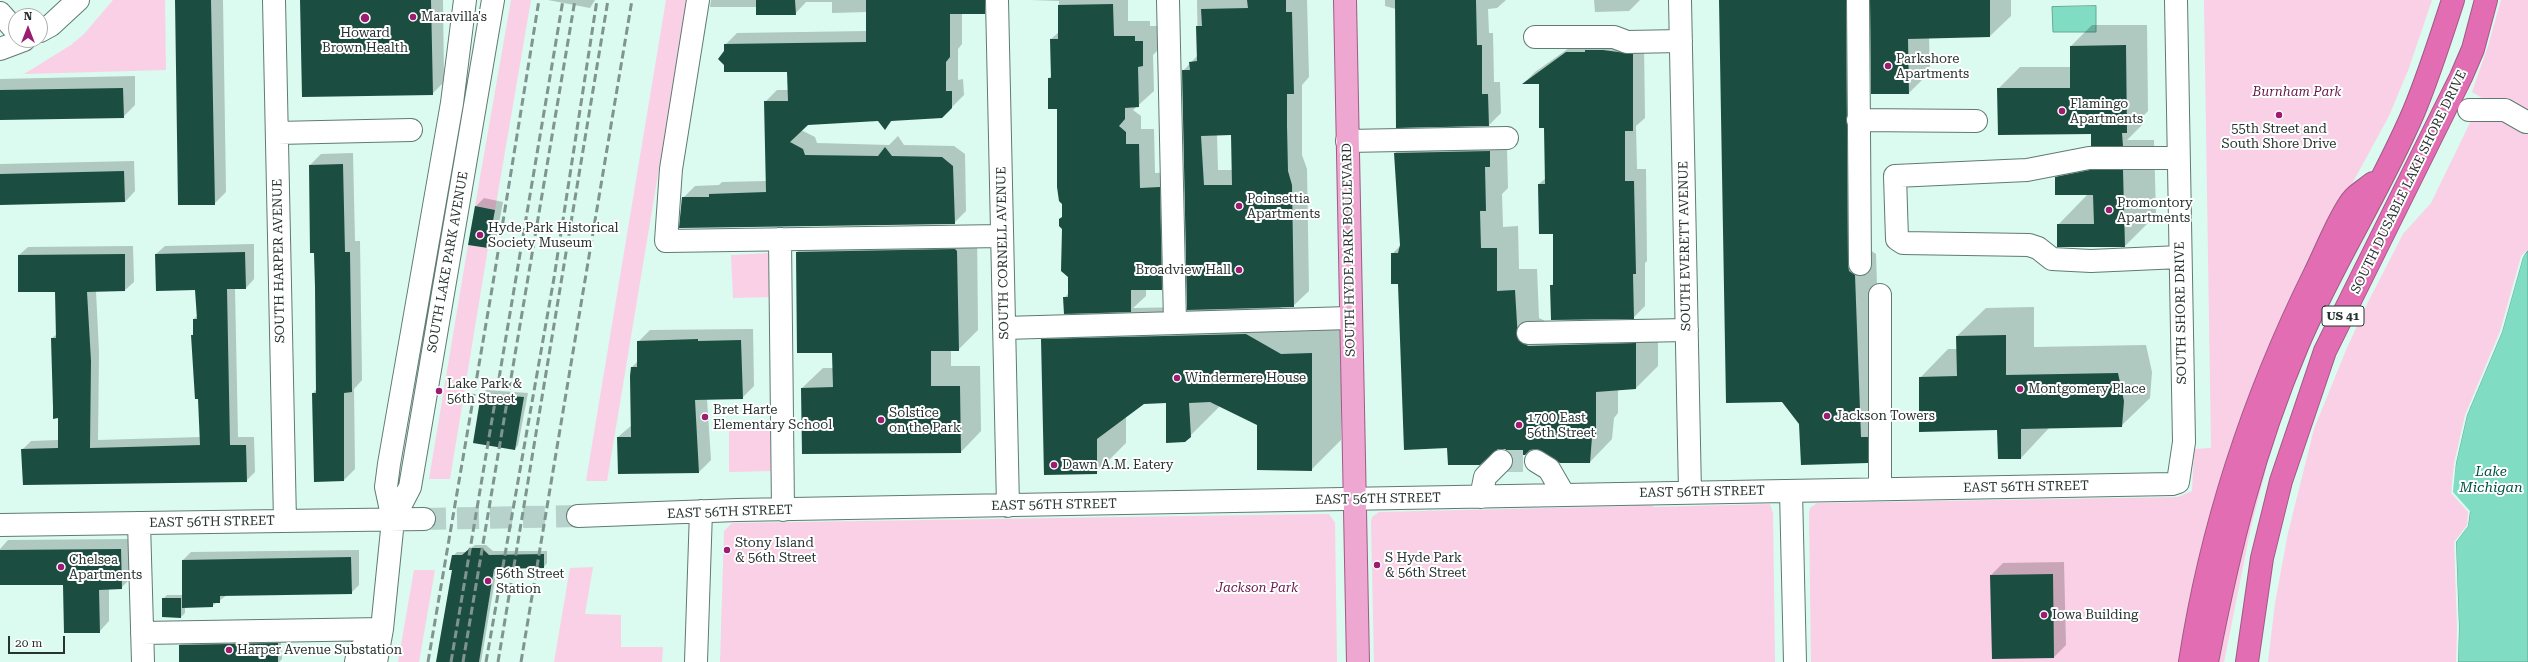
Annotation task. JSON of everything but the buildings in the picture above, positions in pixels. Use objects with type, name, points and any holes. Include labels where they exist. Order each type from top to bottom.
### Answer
[{"type":"highway","name":"SOUTH DUSABLE LAKE SHORE DRIVE","points":[[2207,662],[2223,576],[2238,515],[2273,406],[2299,342],[2413,112],[2436,55],[2453,0]]},
{"type":"highway","name":"SOUTH DUSABLE LAKE SHORE DRIVE","points":[[2247,662],[2262,558],[2281,481],[2325,351],[2461,77],[2472,49],[2486,0]]},
{"type":"highway","points":[[2190,662],[2198,610],[2215,536],[2240,454],[2267,379],[2300,304],[2353,199],[2380,178]]},
{"type":"main road","name":"SOUTH HYDE PARK BOULEVARD","points":[[1345,0],[1350,318],[1358,662]]},
{"type":"street","points":[[48,19],[78,0]]},
{"type":"street","name":"SOUTH HARPER AVENUE","points":[[274,0],[285,521]]},
{"type":"street","name":"SOUTH LAKE PARK AVENUE","points":[[376,662],[382,629],[393,520],[386,487],[389,464],[452,103],[465,0]]},
{"type":"street","name":"SOUTH LAKE PARK AVENUE","points":[[393,520],[410,487],[493,0]]},
{"type":"street","points":[[698,0],[671,169],[666,241],[1002,236]]},
{"type":"street","name":"SOUTH CORNELL AVENUE","points":[[997,0],[1008,506]]},
{"type":"street","points":[[1168,0],[1175,323]]},
{"type":"street","name":"SOUTH EVERETT AVENUE","points":[[1680,0],[1690,492]]},
{"type":"street","points":[[1858,0],[1860,264]]},
{"type":"street","name":"SOUTH SHORE DRIVE","points":[[2176,0],[2184,442],[2178,482]]},
{"type":"street","points":[[0,13],[8,20]]},
{"type":"street","points":[[1535,36],[1614,37],[1627,42],[1681,41]]},
{"type":"street","points":[[2469,110],[2505,110],[2526,122]]},
{"type":"street","points":[[1858,120],[1976,121]]},
{"type":"street","points":[[276,133],[411,130]]},
{"type":"street","points":[[1347,141],[1507,138]]},
{"type":"street","points":[[2178,158],[2089,158],[2027,170],[1895,176],[1897,240],[1903,243],[2029,244],[2038,248],[2052,259],[2091,261],[2180,257]]},
{"type":"street","points":[[780,240],[783,510]]},
{"type":"street","points":[[1880,295],[1880,489]]},
{"type":"street","points":[[1004,328],[1350,318]]},
{"type":"street","points":[[1528,333],[1687,330]]},
{"type":"street","points":[[1536,461],[1550,469],[1564,495]]},
{"type":"street","points":[[1481,497],[1485,477],[1501,462]]},
{"type":"street","name":"EAST 56TH STREET","points":[[578,516],[672,514],[701,511],[1354,500],[1690,492],[2159,485],[2178,482]]},
{"type":"street","points":[[1791,491],[1795,662]]},
{"type":"street","points":[[696,662],[701,511]]},
{"type":"street","name":"EAST 56TH STREET","points":[[0,525],[424,520]]},
{"type":"street","points":[[139,523],[142,662]]},
{"type":"street","points":[[142,632],[382,629]]},
{"type":"street","points":[[356,662],[358,652],[382,629]]},
{"type":"green space","points":[[113,0],[165,0],[166,70],[24,74],[71,45],[84,34]]},
{"type":"green space","points":[[511,0],[531,0],[495,210],[475,206]]},
{"type":"green space","points":[[666,0],[687,0],[607,481],[586,481]]},
{"type":"green space","name":"Burnham Park","points":[[2204,0],[2432,0],[2409,68],[2389,116],[2334,217],[2181,662],[1811,662],[1809,513],[1810,508],[1817,503],[2178,497],[2192,491],[2194,449],[2211,448]]},
{"type":"green space","points":[[2501,0],[2528,0],[2528,251],[2523,257],[2470,511],[2458,662],[2268,662],[2275,603],[2288,533],[2314,429],[2346,350],[2368,302],[2403,234],[2431,203],[2482,98],[2472,92],[2488,46]]},
{"type":"green space","points":[[468,245],[488,248],[450,479],[429,479]]},
{"type":"green space","points":[[772,253],[774,297],[733,298],[731,255]]},
{"type":"green space","points":[[771,429],[772,471],[729,472],[729,430]]},
{"type":"green space","points":[[2267,465],[2251,527],[2224,662],[2217,662],[2251,512]]},
{"type":"green space","points":[[1637,502],[1652,502],[1652,506],[1655,507],[1770,504],[1773,513],[1775,662],[1374,662],[1371,523],[1372,517],[1379,512],[1634,506]]},
{"type":"green space","name":"Jackson Park","points":[[1329,514],[1335,523],[1337,662],[720,662],[724,531],[732,523]]},
{"type":"green space","points":[[593,567],[585,614],[621,615],[621,647],[663,647],[662,662],[554,662],[570,568]]},
{"type":"green space","points":[[414,570],[435,570],[419,662],[398,662]]},
{"type":"water","points":[[2096,6],[2096,32],[2053,32],[2052,7]]},
{"type":"water","name":"Lake Michigan","points":[[2528,251],[2528,662],[2458,662],[2459,628],[2456,542],[2468,526],[2470,512],[2452,492],[2456,463],[2467,415],[2502,332],[2523,257]]},
{"type":"pier","points":[[2528,249],[2523,257],[2502,332],[2467,415],[2456,463],[2453,492],[2470,511],[2468,526],[2456,542],[2459,628],[2458,662],[2456,662],[2457,628],[2454,542],[2467,525],[2468,512],[2451,493],[2454,463],[2465,415],[2500,331],[2521,256]]},
{"type":"tunnel","points":[[1501,461],[1536,461]]},
{"type":"tunnel","points":[[424,519],[578,516]]},
{"type":"railway","points":[[428,662],[493,283],[539,0]]},
{"type":"railway","points":[[451,662],[563,0]]},
{"type":"railway","points":[[463,662],[575,0]]},
{"type":"railway","points":[[486,662],[554,278],[597,0]]},
{"type":"railway","points":[[498,662],[608,0]]},
{"type":"railway","points":[[521,662],[632,0]]},
{"type":"place","name":"Maravilla's","points":[[413,17]]},
{"type":"place","name":"Howard Brown Health","points":[[365,18]]},
{"type":"place","name":"Parkshore Apartments","points":[[1888,66]]},
{"type":"place","name":"Flamingo Apartments","points":[[2062,111]]},
{"type":"place","name":"55th Street and South Shore Drive","points":[[2279,115]]},
{"type":"place","name":"Poinsettia Apartments","points":[[1239,206]]},
{"type":"place","name":"Promontory Apartments","points":[[2109,210]]},
{"type":"place","name":"Hyde Park Historical Society Museum","points":[[480,235]]},
{"type":"place","name":"Broadview Hall","points":[[1239,270]]},
{"type":"place","name":"Windermere House","points":[[1177,378]]},
{"type":"place","name":"Montgomery Place","points":[[2020,389]]},
{"type":"place","name":"Lake Park & 56th Street","points":[[439,391]]},
{"type":"place","name":"Jackson Towers","points":[[1827,416]]},
{"type":"place","name":"Bret Harte Elementary School","points":[[705,417]]},
{"type":"place","name":"Solstice on the Park","points":[[881,420]]},
{"type":"place","name":"1700 East 56th Street","points":[[1519,425]]},
{"type":"place","name":"Dawn A.M. Eatery","points":[[1054,465]]},
{"type":"place","name":"Stony Island & 56th Street","points":[[727,550]]},
{"type":"place","name":"S Hyde Park & 56th Street","points":[[1377,565]]},
{"type":"place","name":"Chelsea Apartments","points":[[61,567]]},
{"type":"place","name":"56th Street Station","points":[[488,581]]},
{"type":"place","name":"Iowa Building","points":[[2044,615]]},
{"type":"place","name":"Harper Avenue Substation","points":[[229,650]]}]
